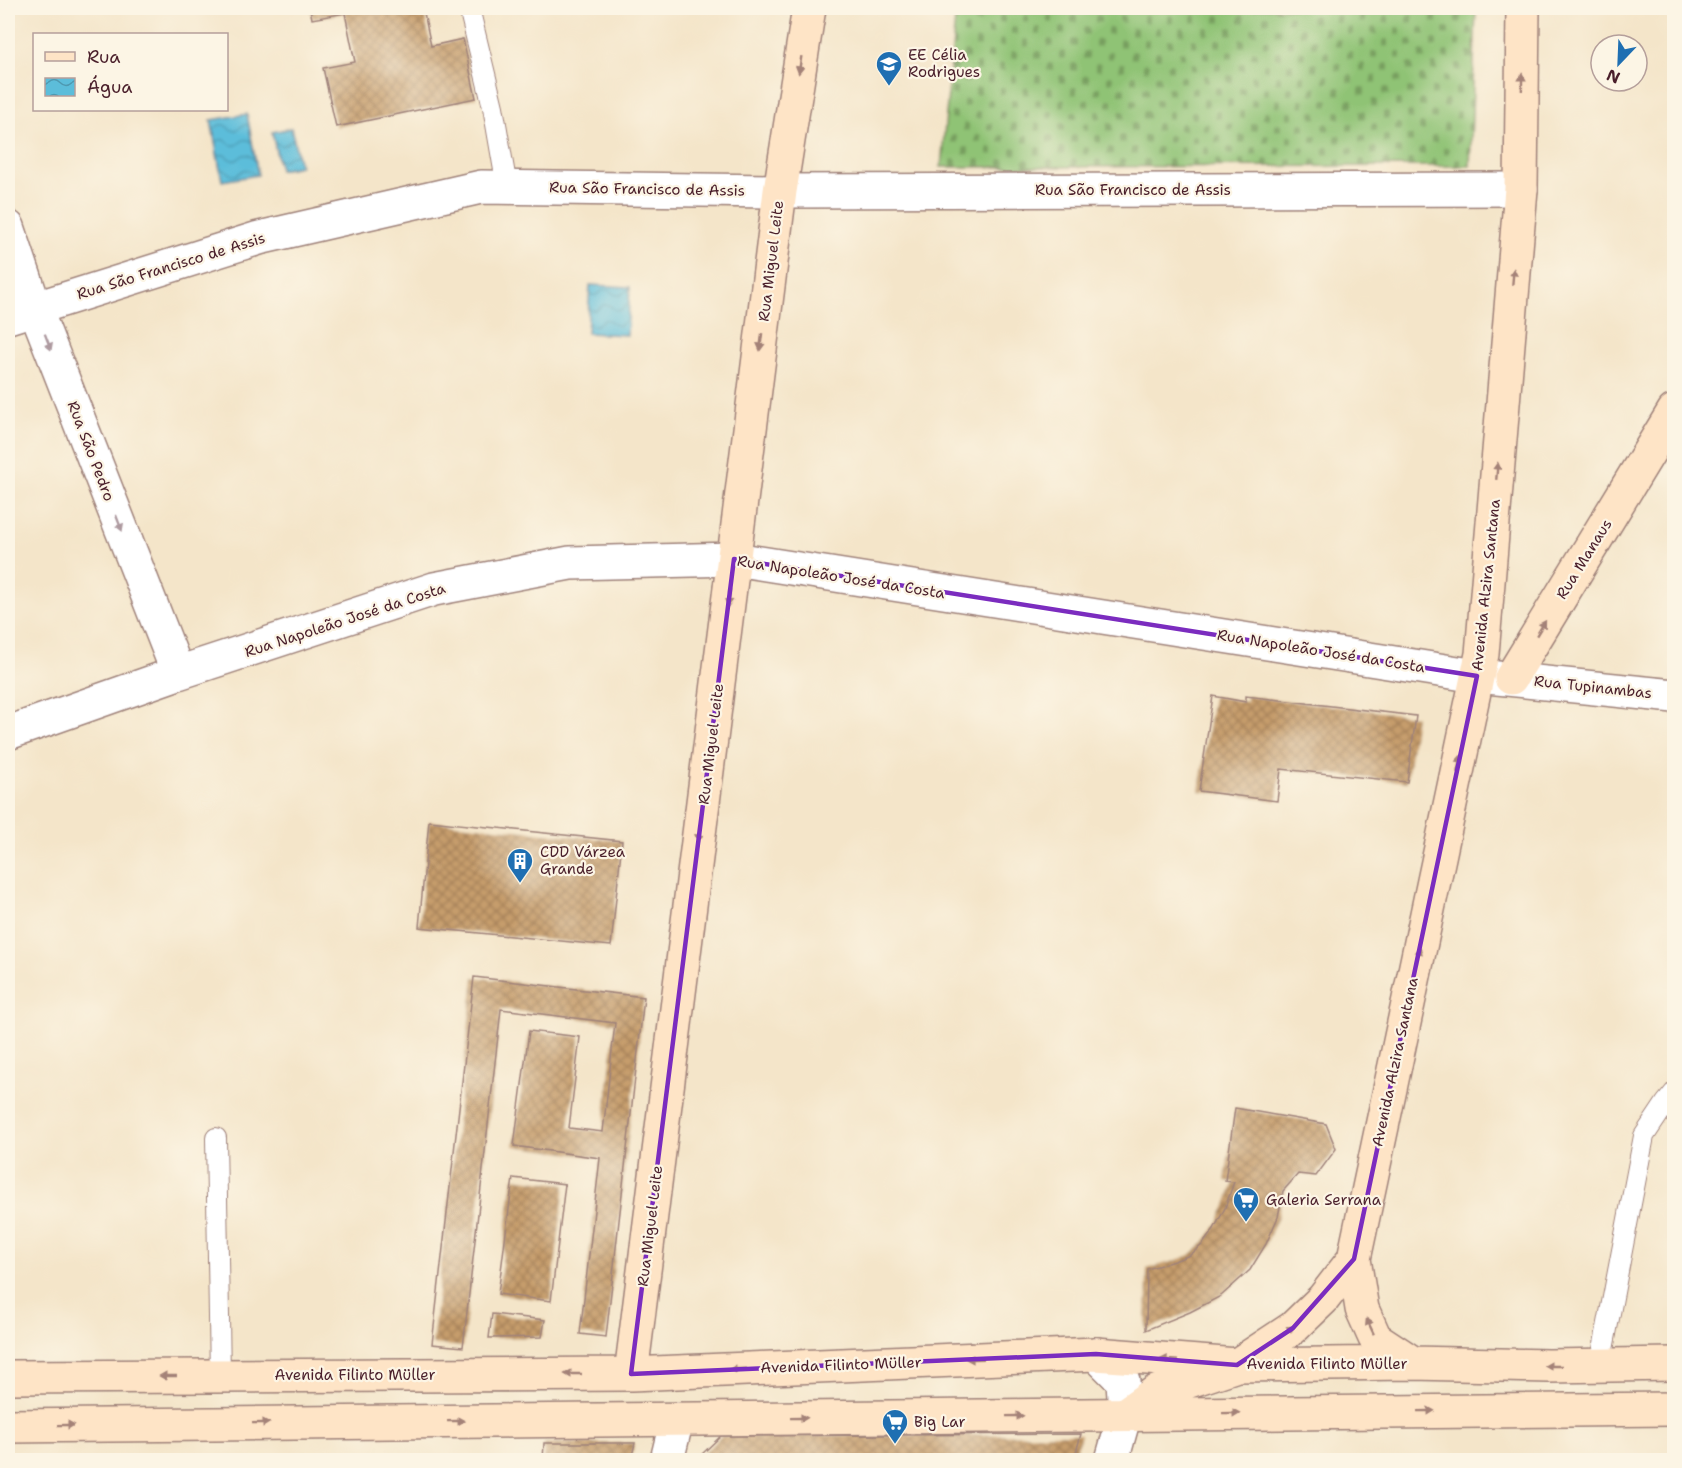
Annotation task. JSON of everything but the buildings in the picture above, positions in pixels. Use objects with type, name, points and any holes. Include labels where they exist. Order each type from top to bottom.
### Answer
[{"type":"main road","name":"Rua Miguel Leite","points":[[631,1374],[780,191],[809,8]]},
{"type":"main road","name":"Avenida Alzira Santana","points":[[1413,1363],[1376,1338],[1362,1309],[1354,1259],[1482,654],[1521,189],[1523,8]]},
{"type":"main road","name":"Rua Manaus","points":[[1511,678],[1664,447],[1674,411]]},
{"type":"main road","name":"Avenida Alzira Santana","points":[[1125,1414],[1156,1392],[1237,1365],[1293,1328],[1323,1299],[1354,1259]]},
{"type":"main road","name":"Avenida Filinto Müller","points":[[8,1377],[631,1374],[1096,1354],[1237,1365],[1674,1364]]},
{"type":"main road","points":[[631,1374],[678,1419]]},
{"type":"main road","points":[[8,1426],[1674,1409]]},
{"type":"street","name":"Rua São Francisco de Assis","points":[[21,312],[259,238],[481,187],[780,191],[1521,189]]},
{"type":"street","name":"Rua São Pedro","points":[[8,227],[21,312],[178,673]]},
{"type":"street","name":"Rua Napoleão José da Costa","points":[[8,733],[178,673],[434,589],[570,563],[734,559],[1477,676]]},
{"type":"street","points":[[1477,676],[1511,678]]},
{"type":"street","name":"Rua Tupinambas","points":[[1511,678],[1674,696]]},
{"type":"street","points":[[1096,1354],[1123,1381],[1125,1414],[1112,1461]]},
{"type":"street","points":[[667,1461],[678,1419]]},
{"type":"lane","points":[[469,8],[493,106],[507,187]]},
{"type":"lane","points":[[1600,1365],[1644,1136],[1674,1093]]},
{"type":"lane","points":[[216,1138],[220,1376]]},
{"type":"highlighted area","points":[[734,559],[1477,676],[1354,1259],[1293,1328],[1237,1365],[1096,1354],[631,1374]]},
{"type":"green space","points":[[956,8],[1476,8],[1470,166],[941,167]]},
{"type":"water","points":[[247,114],[258,175],[222,181],[211,120]]},
{"type":"water","points":[[291,128],[300,166],[280,170],[272,132]]},
{"type":"water","points":[[590,285],[630,287],[627,335],[587,333]]},
{"type":"place","name":"EE Célia Rodrigues","points":[[889,87]]},
{"type":"place","name":"CDD Várzea Grande","points":[[520,884]]},
{"type":"place","name":"Galeria Serrana","points":[[1246,1223]]},
{"type":"place","name":"Big Lar","points":[[895,1445]]}]
